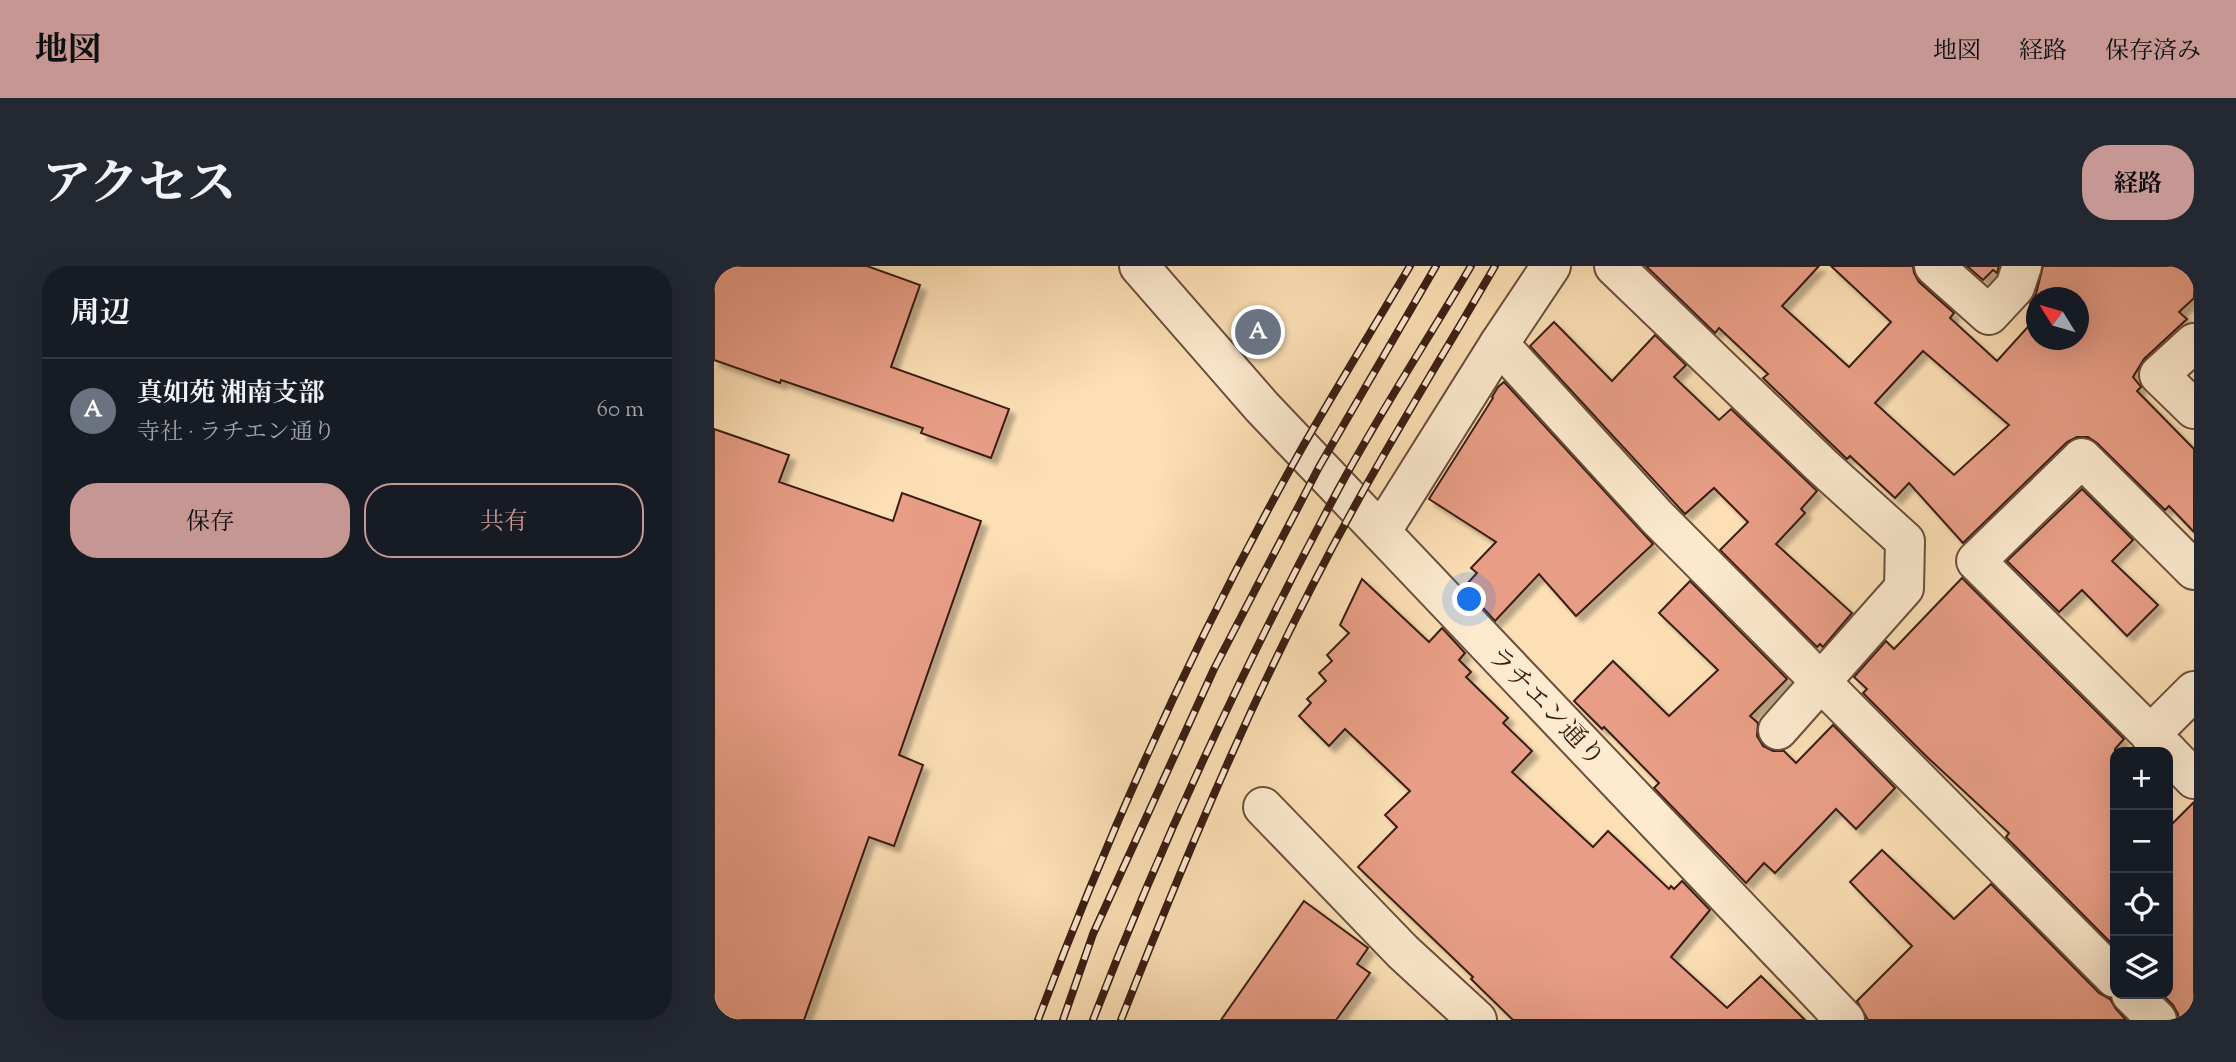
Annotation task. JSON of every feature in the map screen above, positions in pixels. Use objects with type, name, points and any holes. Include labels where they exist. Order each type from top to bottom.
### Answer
[{"type":"street","name":"ラチエン通り","points":[[1139,266],[1262,407],[1834,1016]]},
{"type":"street","points":[[1381,532],[1551,266]]},
{"type":"street","points":[[1614,266],[1821,465],[1905,541],[1904,588],[1778,730]]},
{"type":"street","points":[[1934,266],[1989,315],[2015,287],[2022,266]]},
{"type":"street","points":[[2194,342],[2159,375],[2194,409]]},
{"type":"street","points":[[1499,344],[1656,516],[2110,973]]},
{"type":"street","points":[[2194,570],[2082,458],[1976,561],[2162,747],[2194,691]]},
{"type":"street","points":[[2173,758],[2194,779]]},
{"type":"street","points":[[1263,807],[1403,953],[1477,1020]]},
{"type":"street","points":[[2135,999],[2157,1020]]},
{"type":"building","points":[[714,266],[867,266],[920,285],[891,367],[1009,409],[991,458],[921,433],[923,428],[714,360]]},
{"type":"building","points":[[1646,266],[1819,266],[1782,306],[1849,367],[1891,322],[1831,266],[1913,266],[1919,282],[1954,313],[1950,318],[1997,361],[2026,329],[2026,350],[2089,350],[2089,287],[2038,287],[2043,266],[2194,266],[2194,298],[2179,312],[2187,319],[2144,359],[2133,377],[2141,387],[2137,391],[2194,449],[2194,532],[2169,506],[2165,510],[2097,443],[2088,437],[2077,437],[2067,442],[1963,543],[1909,483],[1895,498],[1850,456],[1847,459],[1763,378],[1768,374],[1719,328],[1715,333]],"holes":[[[1923,351],[2009,425],[1954,475],[1875,403]]]},
{"type":"building","points":[[1967,266],[1999,266],[1997,273],[1993,270],[1983,280]]},
{"type":"building","points":[[1554,322],[1612,381],[1655,335],[1686,365],[1674,377],[1719,420],[1731,409],[1817,491],[1801,509],[1805,513],[1776,544],[1852,613],[1823,647],[1820,644],[1817,647],[1720,550],[1748,522],[1714,488],[1685,514],[1530,346]]},
{"type":"building","points":[[1504,382],[1653,544],[1576,616],[1539,574],[1495,621],[1464,587],[1477,573],[1471,568],[1496,542],[1429,499],[1498,387]]},
{"type":"building","points":[[714,429],[789,455],[779,482],[893,521],[902,493],[981,521],[899,755],[923,765],[894,846],[869,837],[804,1020],[714,1020]]},
{"type":"building","points":[[2082,489],[2133,540],[2112,561],[2158,605],[2127,636],[2082,590],[2059,612],[2007,561]]},
{"type":"building","points":[[1962,578],[2124,739],[2117,747],[2110,747],[2110,942],[2006,837],[2009,833],[1863,693],[1867,689],[1854,677],[1886,641],[1894,649]]},
{"type":"building","points":[[1362,579],[1429,642],[1442,628],[1465,653],[1459,660],[1471,672],[1466,677],[1508,718],[1503,723],[1532,751],[1512,772],[1593,847],[1608,831],[1669,889],[1671,886],[1674,889],[1682,881],[1710,910],[1671,957],[1727,1008],[1761,976],[1805,1020],[1513,1020],[1471,979],[1473,977],[1358,867],[1397,827],[1385,815],[1410,791],[1345,729],[1329,746],[1299,716],[1311,703],[1307,699],[1326,681],[1319,673],[1332,661],[1327,655],[1349,633],[1340,625]]},
{"type":"building","points":[[1690,581],[1787,679],[1750,716],[1758,723],[1757,736],[1763,746],[1773,751],[1784,751],[1796,763],[1833,725],[1895,788],[1856,829],[1836,809],[1775,873],[1764,863],[1746,883],[1654,788],[1659,783],[1604,727],[1602,729],[1574,701],[1613,661],[1669,716],[1718,670],[1659,613]]},
{"type":"building","points":[[2194,802],[2194,1020],[2178,1020],[2178,1014],[2167,999],[2173,999],[2173,823]]},
{"type":"building","points":[[1882,850],[1954,919],[1991,884],[2099,993],[2110,999],[2126,1020],[1868,1020],[1857,1001],[1912,946],[1850,882]]},
{"type":"building","points":[[1304,901],[1368,948],[1357,964],[1370,973],[1336,1020],[1221,1020]]},
{"type":"railway","points":[[1038,1020],[1127,801],[1228,586],[1302,448],[1410,266]]},
{"type":"railway","points":[[1063,1020],[1093,934],[1214,669],[1319,467],[1436,266]]},
{"type":"railway","points":[[1093,1020],[1177,818],[1271,620],[1354,462],[1471,266]]},
{"type":"railway","points":[[1121,1020],[1201,823],[1290,630],[1373,474],[1495,266]]},
{"type":"place","name":"真如苑 湘南支部","points":[[1258,332]]}]
